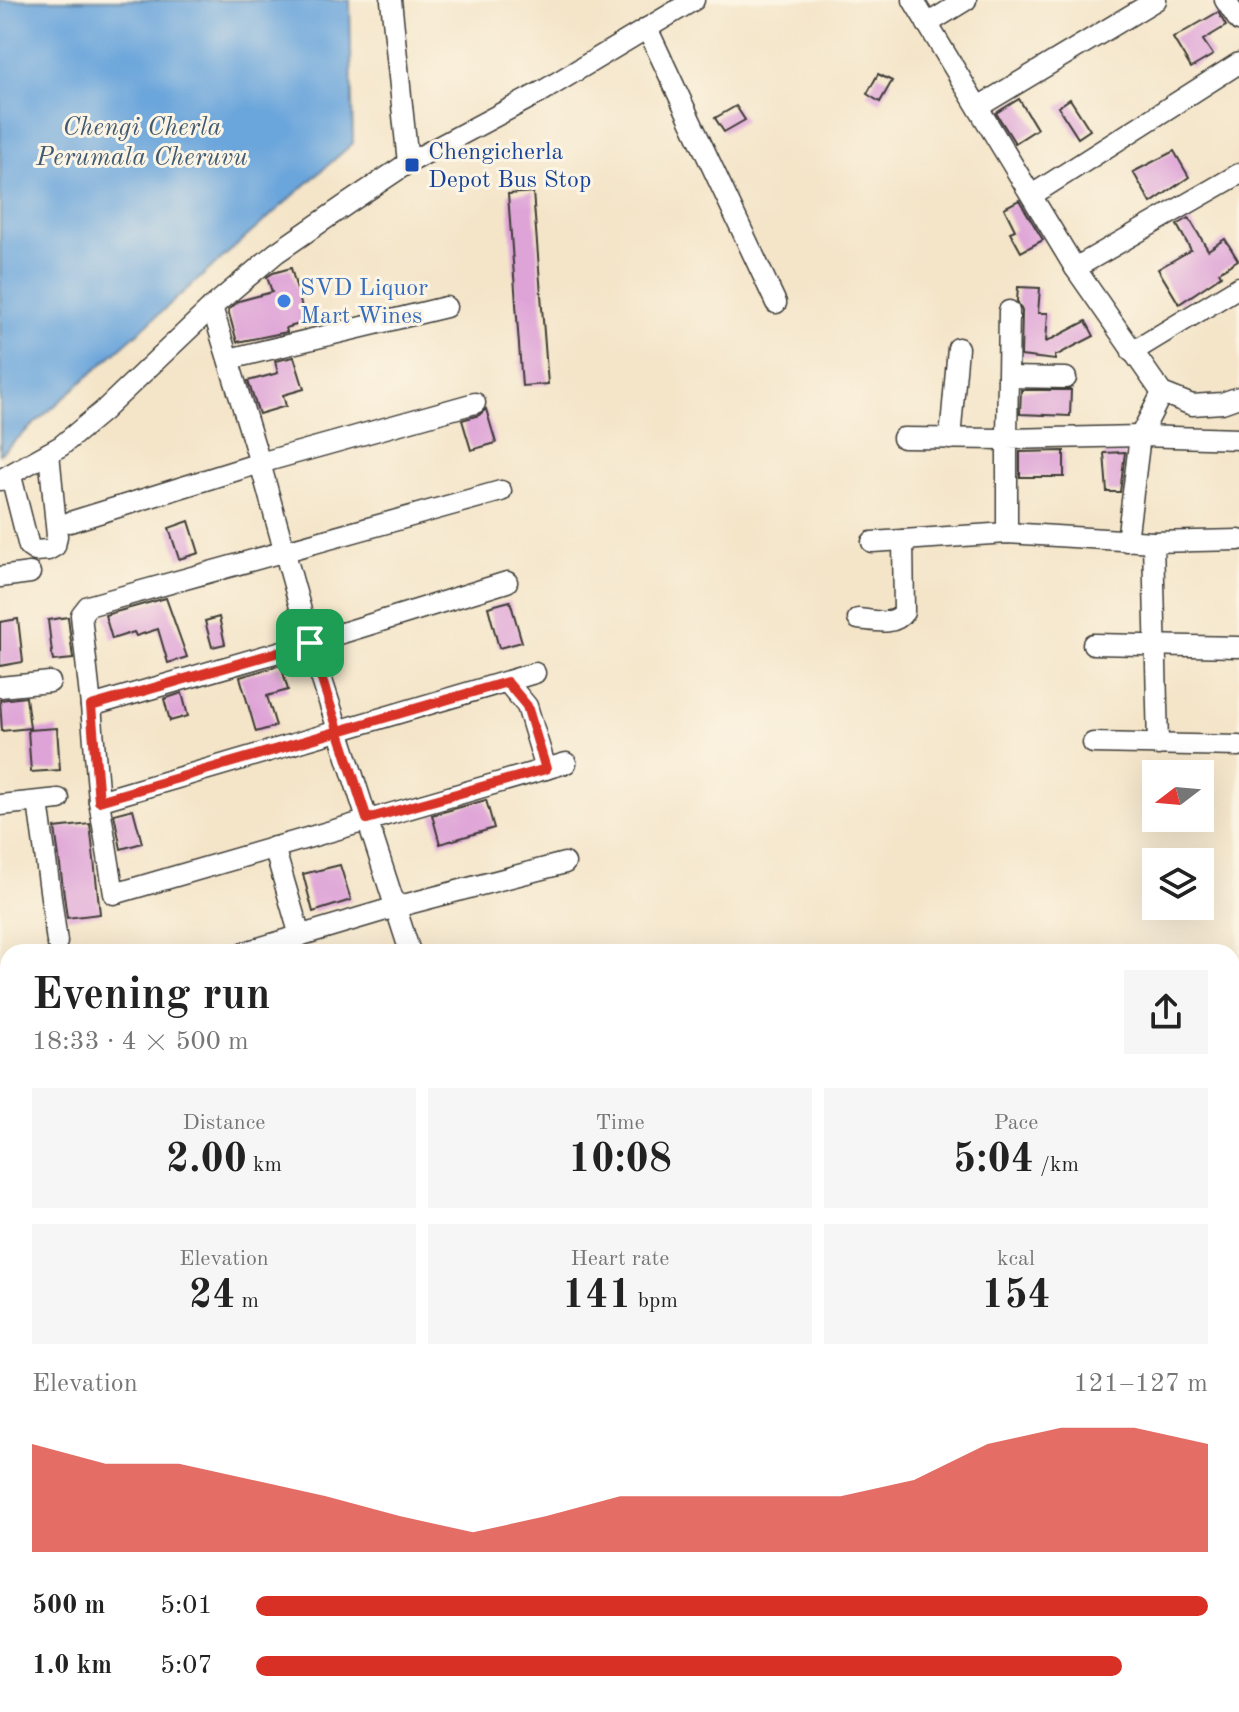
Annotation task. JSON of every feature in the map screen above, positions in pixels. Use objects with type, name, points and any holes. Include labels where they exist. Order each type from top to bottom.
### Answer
[{"type":"street","points":[[391,0],[408,163]]},
{"type":"street","points":[[49,453],[57,536],[55,546],[35,551],[29,547],[5,478],[49,453],[103,411],[212,307],[276,253],[408,163],[541,92],[647,28],[666,7],[694,0]]},
{"type":"street","points":[[913,0],[1075,268],[1162,393],[1192,405],[1222,403],[1239,397]]},
{"type":"street","points":[[927,24],[966,0]]},
{"type":"street","points":[[978,107],[1156,0]]},
{"type":"street","points":[[1225,0],[1239,21]]},
{"type":"street","points":[[647,28],[776,303]]},
{"type":"street","points":[[1032,195],[1239,63]]},
{"type":"street","points":[[1075,268],[1239,174]]},
{"type":"street","points":[[1132,352],[1239,287]]},
{"type":"street","points":[[212,307],[310,643],[408,944]]},
{"type":"street","points":[[229,359],[446,307]]},
{"type":"street","points":[[1007,533],[1009,311]]},
{"type":"street","points":[[950,439],[958,348]]},
{"type":"street","points":[[1008,377],[1066,378]]},
{"type":"street","points":[[1127,541],[1140,436],[1162,393]]},
{"type":"street","points":[[70,522],[260,463],[475,403]]},
{"type":"street","points":[[903,438],[1140,436],[1239,439]]},
{"type":"street","points":[[501,491],[88,606],[81,615],[99,801],[114,894],[566,763]]},
{"type":"street","points":[[872,542],[1007,533],[1153,542],[1239,540]]},
{"type":"street","points":[[858,619],[894,622],[904,612],[903,540]]},
{"type":"street","points":[[1153,542],[1158,745]]},
{"type":"street","points":[[0,577],[30,573]]},
{"type":"street","points":[[91,706],[507,582]]},
{"type":"street","points":[[1093,644],[1239,647]]},
{"type":"street","points":[[99,801],[535,673]]},
{"type":"street","points":[[0,687],[50,682]]},
{"type":"street","points":[[507,682],[527,706],[546,769]]},
{"type":"street","points":[[1093,743],[1239,746]]},
{"type":"street","points":[[0,805],[48,800],[57,942]]},
{"type":"street","points":[[274,847],[300,936]]},
{"type":"street","points":[[272,944],[396,907],[565,863]]},
{"type":"water","name":"Chengi Cherla Perumala Cheruvu","points":[[0,0],[350,0],[353,143],[0,454]]},
{"type":"building","points":[[1218,12],[1226,26],[1203,40],[1213,55],[1191,68],[1173,38]]},
{"type":"building","points":[[878,74],[892,81],[880,102],[867,94]]},
{"type":"building","points":[[1019,99],[1037,129],[1015,143],[996,113]]},
{"type":"building","points":[[1070,99],[1090,130],[1078,138],[1058,107]]},
{"type":"building","points":[[736,106],[745,120],[724,132],[715,118]]},
{"type":"building","points":[[1174,151],[1189,177],[1151,203],[1133,172]]},
{"type":"building","points":[[533,192],[548,384],[522,386],[508,194]]},
{"type":"building","points":[[1019,200],[1043,240],[1021,252],[1010,232],[1015,230],[1004,208]]},
{"type":"building","points":[[1189,218],[1208,250],[1225,239],[1238,260],[1219,272],[1221,276],[1179,304],[1158,269],[1191,250],[1177,225]]},
{"type":"building","points":[[291,268],[306,322],[286,328],[287,332],[237,342],[228,310],[239,301],[272,292],[267,277]]},
{"type":"building","points":[[1018,287],[1040,288],[1038,313],[1048,313],[1046,342],[1086,321],[1094,336],[1055,356],[1055,360],[1021,356],[1022,311],[1017,301]]},
{"type":"building","points":[[294,357],[304,389],[283,395],[286,406],[259,414],[248,381],[278,373],[275,361]]},
{"type":"building","points":[[1021,390],[1071,390],[1070,416],[1020,414]]},
{"type":"building","points":[[486,409],[496,443],[471,450],[462,420],[479,415]]},
{"type":"building","points":[[1064,451],[1064,477],[1020,477],[1020,452]]},
{"type":"building","points":[[1125,452],[1120,492],[1107,492],[1104,453]]},
{"type":"building","points":[[189,521],[199,553],[179,559],[169,528]]},
{"type":"building","points":[[166,598],[187,657],[168,663],[158,629],[112,639],[105,615]]},
{"type":"building","points":[[510,601],[522,642],[499,648],[488,607]]},
{"type":"building","points":[[68,617],[73,659],[53,661],[48,620]]},
{"type":"building","points":[[219,617],[225,644],[212,647],[205,621]]},
{"type":"building","points":[[18,619],[23,662],[0,666],[0,622]]},
{"type":"building","points":[[281,665],[288,690],[267,696],[276,726],[256,732],[240,677]]},
{"type":"building","points":[[182,693],[188,716],[170,721],[164,699]]},
{"type":"building","points":[[26,697],[30,728],[2,731],[0,700]]},
{"type":"building","points":[[57,728],[60,770],[31,772],[28,730]]},
{"type":"building","points":[[486,800],[494,828],[440,844],[432,815]]},
{"type":"building","points":[[133,809],[142,843],[121,849],[114,814]]},
{"type":"building","points":[[90,824],[100,914],[67,918],[55,828]]},
{"type":"building","points":[[340,865],[351,900],[313,912],[303,874]]},
{"type":"place","name":"Chengicherla Depot Bus Stop","points":[[412,165]]},
{"type":"place","name":"SVD Liquor Mart Wines","points":[[284,301]]},
{"type":"route","points":[[310,643],[91,706],[99,801],[339,732],[507,682],[527,706],[546,769],[367,819],[339,732],[310,643]]}]
